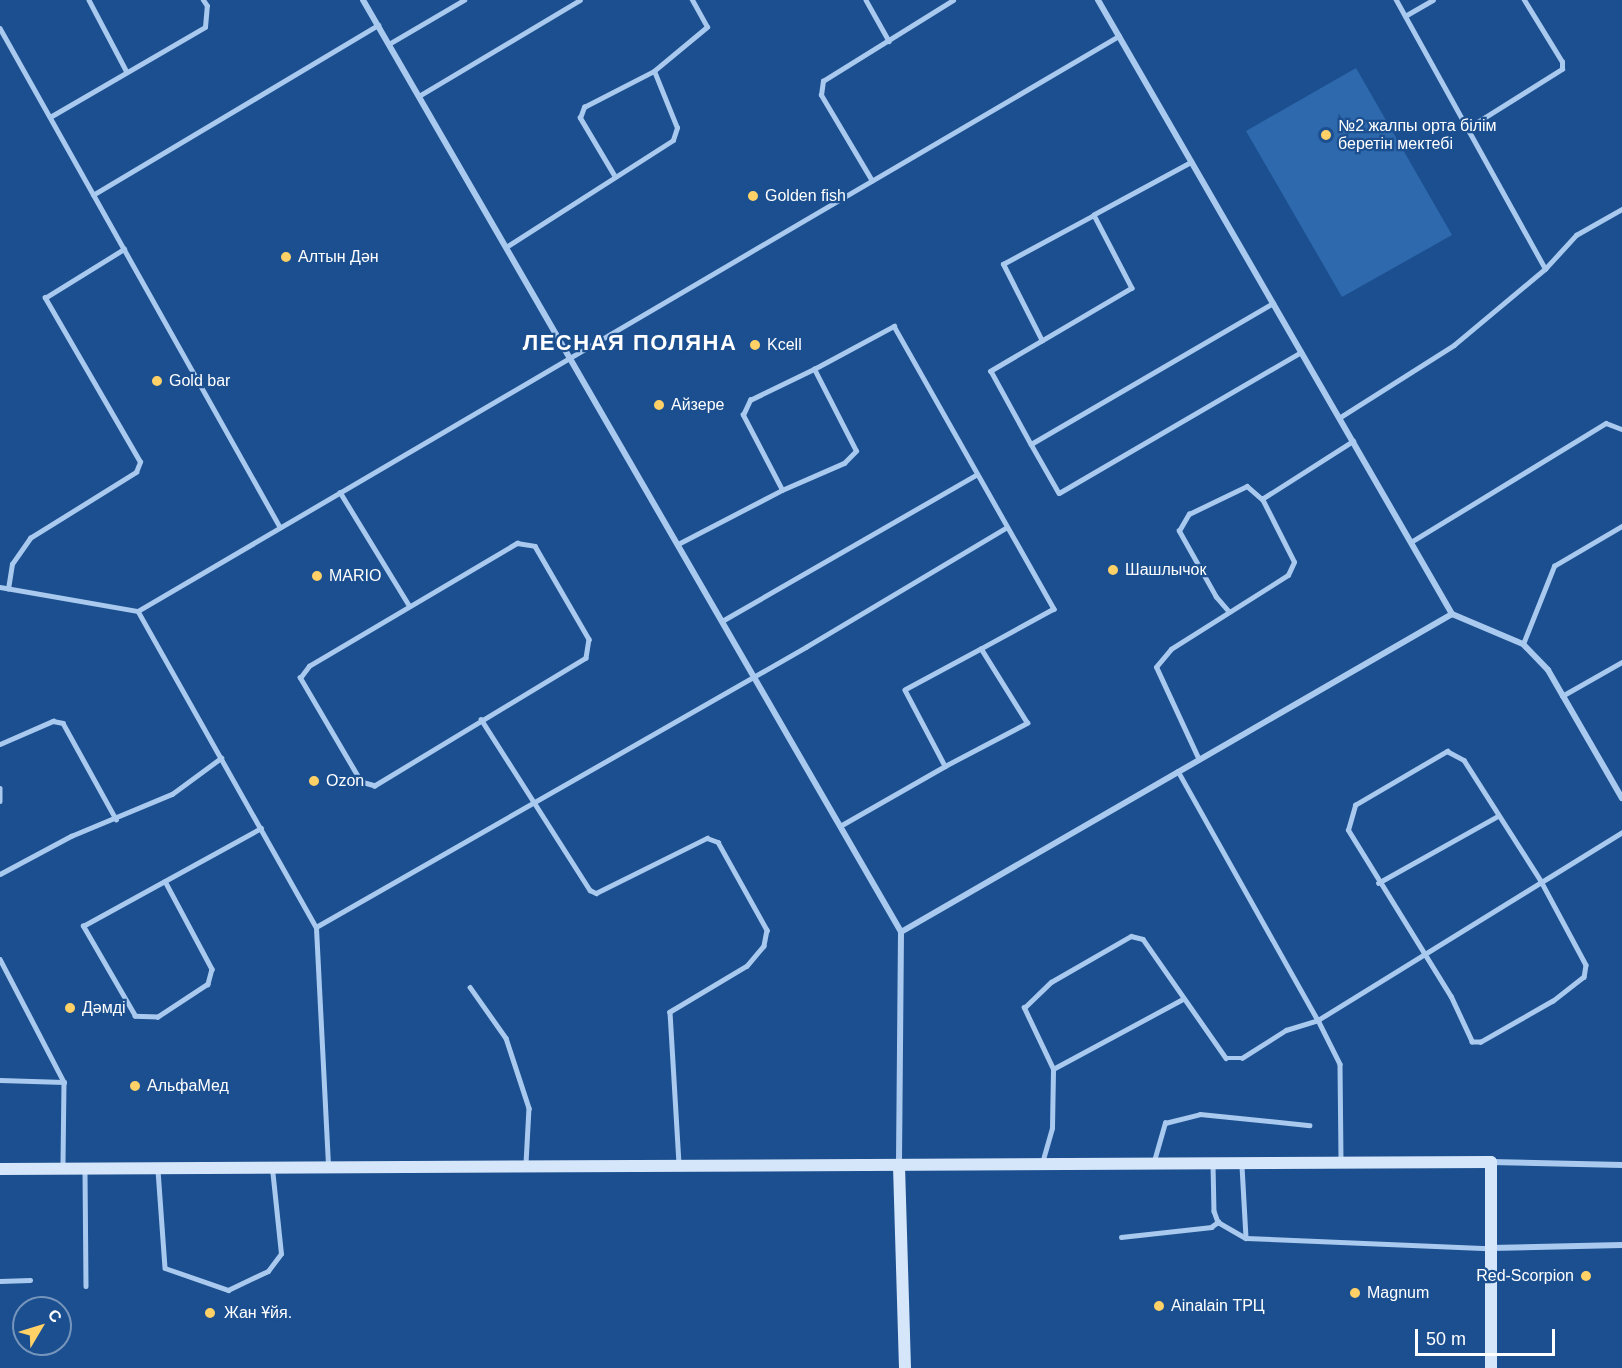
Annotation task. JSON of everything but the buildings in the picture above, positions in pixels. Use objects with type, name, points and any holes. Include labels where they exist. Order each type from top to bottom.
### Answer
[{"type":"street","points":[[363,0],[901,932],[899,1166],[905,1368]]},
{"type":"street","points":[[1098,0],[1452,614],[1523,644],[1548,670],[1621,796]]},
{"type":"street","points":[[901,932],[1452,614]]},
{"type":"street","points":[[0,1169],[1341,1162],[1622,1165]]},
{"type":"street","points":[[1491,1162],[1491,1368]]},
{"type":"street","points":[[1491,1248],[1622,1245]]},
{"type":"lane","points":[[89,0],[127,72]]},
{"type":"lane","points":[[50,117],[205,27],[207,6],[203,0]]},
{"type":"lane","points":[[389,44],[464,0]]},
{"type":"lane","points":[[419,96],[580,0]]},
{"type":"lane","points":[[615,177],[580,118],[584,107],[654,72],[707,27],[692,0]]},
{"type":"lane","points":[[866,0],[889,41]]},
{"type":"lane","points":[[872,181],[821,95],[824,81],[953,0]]},
{"type":"lane","points":[[1396,0],[1545,269]]},
{"type":"lane","points":[[1405,16],[1433,0]]},
{"type":"lane","points":[[1468,128],[1562,69],[1562,62],[1524,0]]},
{"type":"lane","points":[[93,195],[378,25]]},
{"type":"lane","points":[[0,28],[280,527]]},
{"type":"lane","points":[[0,587],[138,611],[1119,36]]},
{"type":"lane","points":[[506,247],[673,140],[677,128],[654,72]]},
{"type":"lane","points":[[1042,341],[1003,264],[1192,162]]},
{"type":"lane","points":[[1339,418],[1454,345],[1545,269],[1576,236],[1622,209]]},
{"type":"lane","points":[[1094,215],[1132,288],[991,371],[1059,493],[1301,352]]},
{"type":"lane","points":[[8,589],[12,564],[30,538],[136,472],[140,462],[45,298],[124,249]]},
{"type":"lane","points":[[1031,444],[1273,303]]},
{"type":"lane","points":[[782,490],[743,415],[750,400],[894,326],[976,475],[1054,609],[905,690],[945,766]]},
{"type":"lane","points":[[678,544],[782,490],[844,463],[856,451],[814,369]]},
{"type":"lane","points":[[1411,542],[1606,423],[1622,429]]},
{"type":"lane","points":[[1262,499],[1353,441]]},
{"type":"lane","points":[[722,621],[976,475]]},
{"type":"lane","points":[[1199,760],[1156,667],[1170,649],[1230,612],[1288,575],[1294,562],[1262,499],[1247,486],[1189,514],[1179,531],[1216,597],[1230,612]]},
{"type":"lane","points":[[340,492],[409,605]]},
{"type":"lane","points":[[1523,644],[1554,566],[1622,526]]},
{"type":"lane","points":[[316,927],[754,677],[1006,528]]},
{"type":"lane","points":[[517,543],[535,546],[589,639],[586,658],[481,719],[375,786],[361,782],[300,678],[309,666],[517,543]]},
{"type":"lane","points":[[138,611],[316,927],[328,1167]]},
{"type":"lane","points":[[840,826],[945,766],[1027,723],[981,649]]},
{"type":"lane","points":[[1562,696],[1622,662]]},
{"type":"lane","points":[[481,719],[531,803],[590,890],[596,893],[707,838],[718,842],[767,930],[764,946],[747,966],[670,1012],[679,1167]]},
{"type":"lane","points":[[0,744],[53,721],[63,723],[116,819]]},
{"type":"lane","points":[[1447,751],[1464,760],[1498,816],[1541,881],[1586,965],[1584,977],[1553,1002],[1481,1042],[1472,1042],[1451,997],[1378,884],[1348,830],[1355,805],[1447,751]]},
{"type":"lane","points":[[0,874],[71,836],[172,794],[221,758]]},
{"type":"lane","points":[[1178,771],[1318,1020],[1340,1064],[1341,1162]]},
{"type":"lane","points":[[0,788],[0,801]]},
{"type":"lane","points":[[1378,884],[1498,816]]},
{"type":"lane","points":[[165,881],[212,969],[208,984],[159,1017],[135,1016],[83,926],[261,828]]},
{"type":"lane","points":[[1042,1165],[1052,1128],[1053,1069],[1024,1008],[1051,982],[1131,936],[1143,939],[1226,1058],[1242,1059],[1286,1030],[1318,1020],[1421,953],[1622,832]]},
{"type":"lane","points":[[0,959],[64,1082],[63,1168]]},
{"type":"lane","points":[[470,987],[506,1038],[529,1108],[526,1167]]},
{"type":"lane","points":[[1053,1069],[1183,999]]},
{"type":"lane","points":[[0,1080],[64,1082]]},
{"type":"lane","points":[[1154,1164],[1166,1123],[1200,1114],[1309,1125]]},
{"type":"lane","points":[[1242,1163],[1246,1238]]},
{"type":"lane","points":[[1214,1164],[1214,1211],[1218,1222],[1246,1238],[1491,1248]]},
{"type":"lane","points":[[85,1168],[86,1286]]},
{"type":"lane","points":[[158,1168],[165,1268],[228,1290],[268,1272],[281,1254],[272,1168]]},
{"type":"lane","points":[[1121,1237],[1211,1227],[1218,1222]]},
{"type":"lane","points":[[0,1281],[30,1280]]},
{"type":"shaded area","points":[[1356,68],[1452,235],[1342,297],[1246,131]]},
{"type":"place","name":"№2 жалпы орта білім беретін мектебі","points":[[1326,135]]},
{"type":"place","name":"Golden fish","points":[[753,196]]},
{"type":"place","name":"Алтын Дән","points":[[286,257]]},
{"type":"place","name":"Kcell","points":[[755,345]]},
{"type":"place","name":"Gold bar","points":[[157,381]]},
{"type":"place","name":"Айзере","points":[[659,405]]},
{"type":"place","name":"Шашлычок","points":[[1113,570]]},
{"type":"place","name":"MARIO","points":[[317,576]]},
{"type":"place","name":"Ozon","points":[[314,781]]},
{"type":"place","name":"Дәмді","points":[[70,1008]]},
{"type":"place","name":"АльфаМед","points":[[135,1086]]},
{"type":"place","name":"Red-Scorpion","points":[[1586,1276]]},
{"type":"place","name":"Magnum","points":[[1355,1293]]},
{"type":"place","name":"Ainalain ТРЦ","points":[[1159,1306]]},
{"type":"place","name":"Жан Ұйя.","points":[[210,1313]]},
{"type":"district","name":"ЛЕСНАЯ ПОЛЯНА","points":[[630,343]]}]
